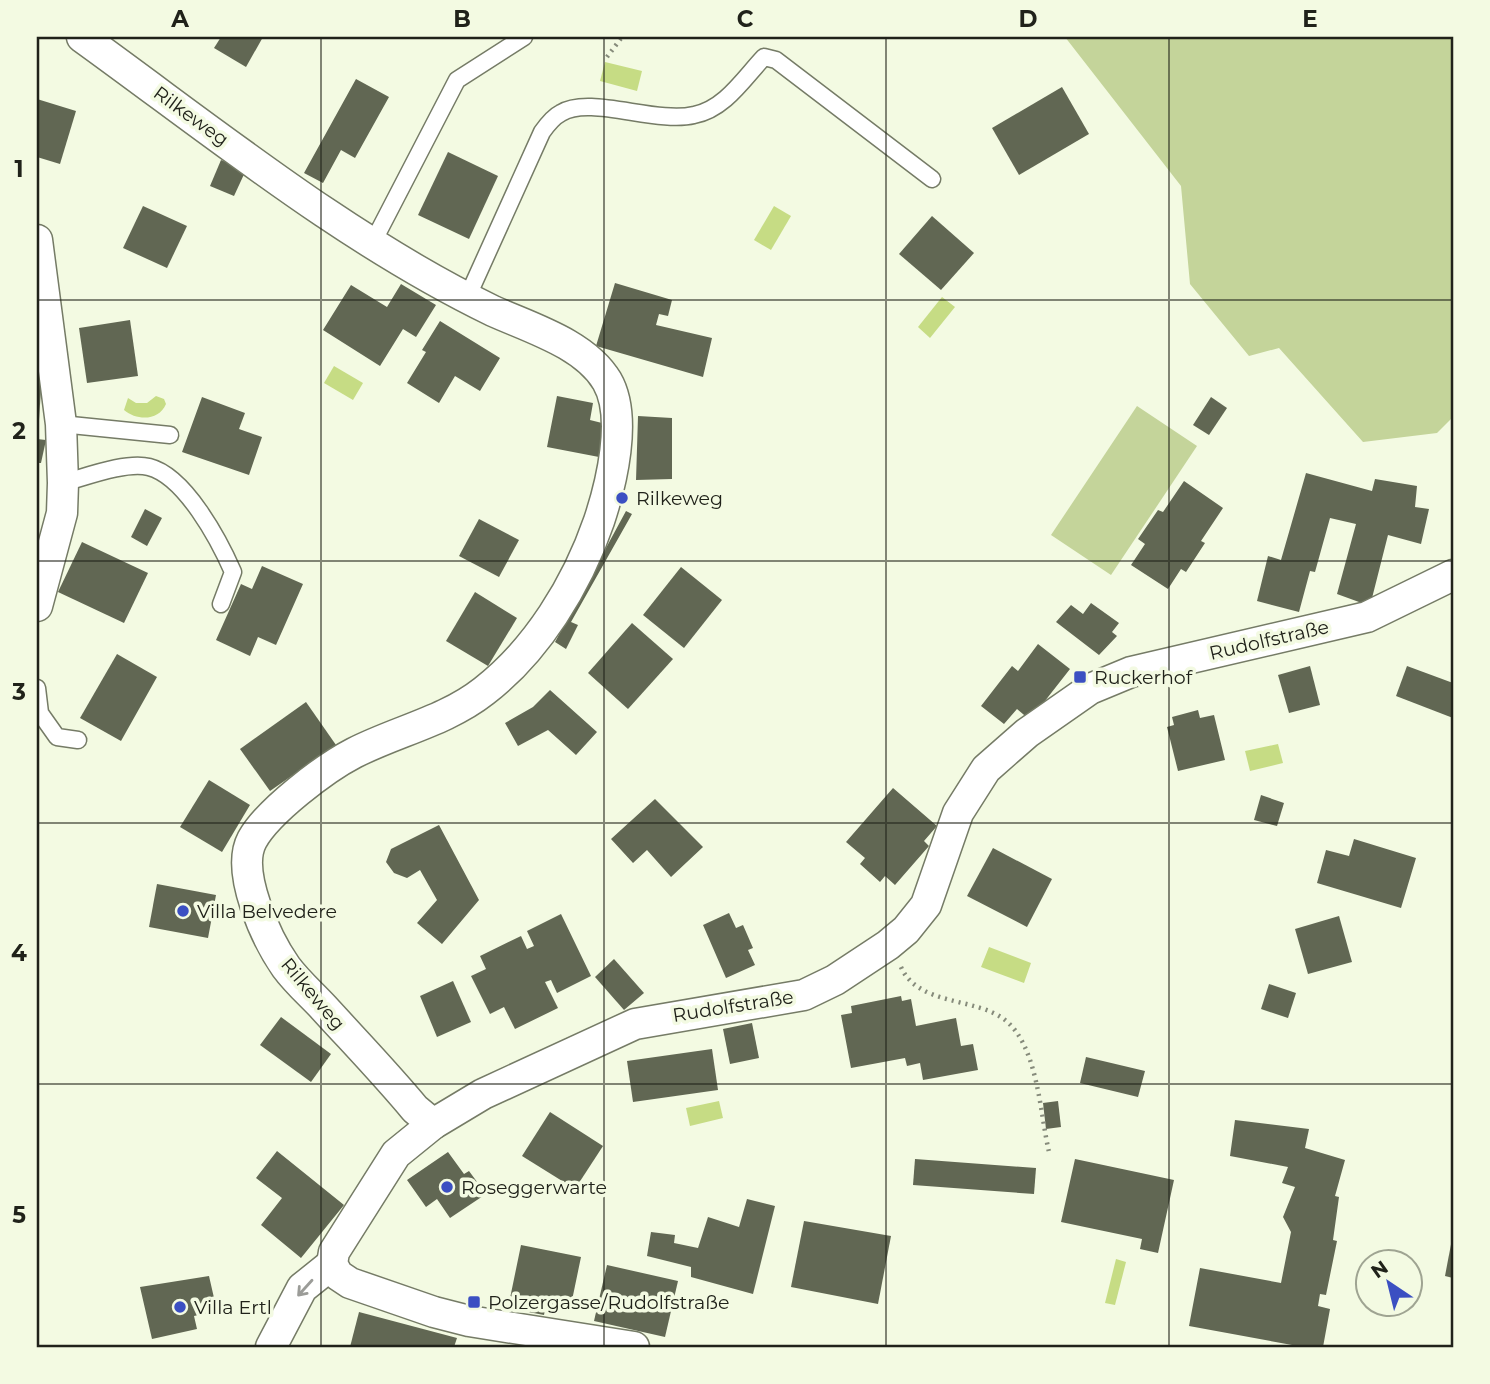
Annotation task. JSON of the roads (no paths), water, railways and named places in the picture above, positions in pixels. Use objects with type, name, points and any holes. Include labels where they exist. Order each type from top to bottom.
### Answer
[{"type":"street","name":"Rilkeweg","points":[[82,37],[371,246],[467,298],[583,354],[608,383],[617,424],[614,477],[596,530],[571,583],[539,637],[484,691],[443,716],[351,754],[293,795],[251,842],[247,877],[264,927],[286,966],[415,1109],[433,1124]]},
{"type":"street","points":[[37,240],[61,424],[63,483],[62,513],[37,606]]},
{"type":"street","name":"Rudolfstraße","points":[[332,1264],[334,1252],[396,1154],[433,1124],[534,1068],[635,1024],[804,995],[863,964],[906,930],[926,905],[958,813],[986,769],[1027,733],[1070,701],[1108,680],[1367,617],[1453,575]]},
{"type":"street","points":[[271,1347],[302,1288],[332,1264],[338,1275],[350,1283],[381,1296],[520,1338],[635,1347]]},
{"type":"lane","points":[[371,246],[457,80],[524,37]]},
{"type":"lane","points":[[467,298],[542,132],[561,112],[587,106],[658,118],[696,115],[721,102],[764,57],[776,60],[932,179]]},
{"type":"lane","points":[[61,424],[170,435]]},
{"type":"lane","points":[[63,483],[113,470],[149,467],[173,480],[209,524],[233,572],[221,604]]},
{"type":"lane","points":[[37,688],[40,713],[57,737],[78,740]]},
{"type":"place","name":"Rilkeweg","points":[[622,498]]},
{"type":"place","name":"Ruckerhof","points":[[1080,677]]},
{"type":"place","name":"Villa Belvedere","points":[[183,911]]},
{"type":"place","name":"Roseggerwarte","points":[[447,1187]]},
{"type":"place","name":"Polzergasse/Rudolfstraße","points":[[474,1302]]},
{"type":"place","name":"Villa Ertl","points":[[180,1307]]}]
